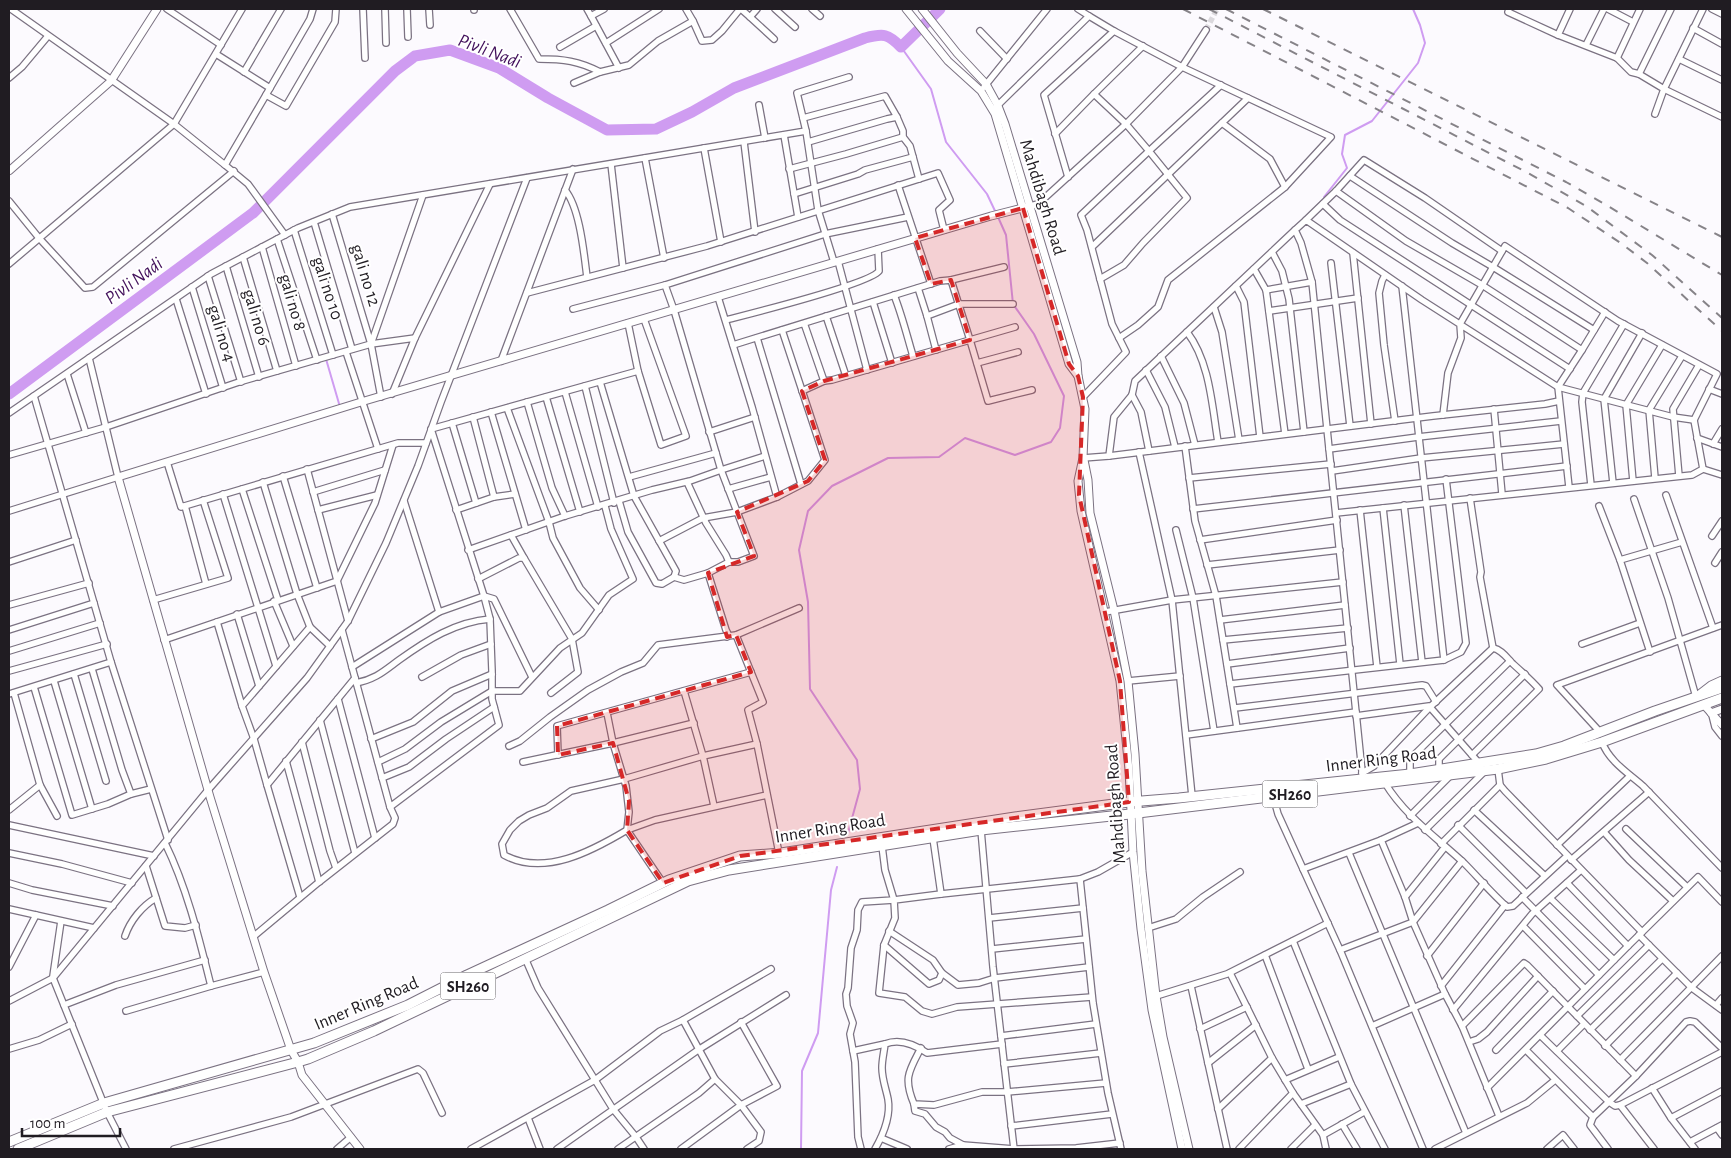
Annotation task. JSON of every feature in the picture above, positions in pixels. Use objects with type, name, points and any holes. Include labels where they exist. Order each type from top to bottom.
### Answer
[{"type":"highway","name":"Inner Ring Road","points":[[9,1142],[104,1103],[314,1043],[408,1005],[467,975],[663,883],[740,856],[779,853],[1015,817],[1133,802],[1410,774],[1536,754],[1564,746],[1722,688]]},
{"type":"highway","name":"SH260","points":[[1704,704],[1718,700]]},
{"type":"highway","name":"Inner Ring Road","points":[[18,1149],[107,1112],[298,1062],[374,1031],[688,881],[729,870],[981,830],[1273,796],[1362,779],[1385,783],[1487,770],[1546,759],[1602,742],[1704,704]]},
{"type":"street","points":[[12,9],[174,124],[234,171],[248,184],[285,235]]},
{"type":"street","points":[[9,171],[111,81],[157,9]]},
{"type":"street","points":[[167,9],[221,45]]},
{"type":"street","points":[[9,264],[174,124],[242,9]]},
{"type":"street","points":[[244,72],[281,9]]},
{"type":"street","points":[[225,165],[310,19],[313,9]]},
{"type":"street","points":[[266,95],[286,106],[335,22],[336,9]]},
{"type":"street","points":[[363,9],[365,58]]},
{"type":"street","points":[[385,9],[386,44]]},
{"type":"street","points":[[407,9],[408,37]]},
{"type":"street","points":[[429,9],[430,25]]},
{"type":"street","points":[[510,9],[539,59],[560,59],[585,64],[600,72]]},
{"type":"street","points":[[587,9],[619,68]]},
{"type":"street","points":[[591,16],[604,9]]},
{"type":"street","points":[[606,43],[659,9]]},
{"type":"street","points":[[686,9],[702,41],[712,40],[741,9],[774,40]]},
{"type":"street","points":[[750,17],[757,9]]},
{"type":"street","points":[[775,9],[795,27]]},
{"type":"street","points":[[812,9],[820,16]]},
{"type":"street","name":"Mahdibagh Road","points":[[906,9],[940,51],[996,108]]},
{"type":"street","name":"Mahdibagh Road","points":[[922,9],[949,43],[986,84],[996,108],[1077,362],[1085,416],[1083,458],[1078,481],[1081,511],[1117,664],[1122,696],[1148,928],[1153,997],[1189,1149]]},
{"type":"street","points":[[981,91],[1047,9]]},
{"type":"street","points":[[1078,9],[1114,31],[1182,67],[1331,138],[1285,187],[1168,280],[1158,306],[1138,325],[1119,338]]},
{"type":"street","points":[[1509,9],[1508,12],[1616,58],[1631,72],[1639,74],[1664,89],[1722,117]]},
{"type":"street","points":[[1558,34],[1568,9]]},
{"type":"street","points":[[1586,46],[1604,9]]},
{"type":"street","points":[[1608,9],[1633,22]]},
{"type":"street","points":[[1616,58],[1640,9]]},
{"type":"street","points":[[1639,74],[1670,9]]},
{"type":"street","points":[[1654,114],[1702,9]]},
{"type":"street","points":[[1712,9],[1722,14]]},
{"type":"street","points":[[996,108],[1089,16]]},
{"type":"street","points":[[574,83],[600,72],[629,65],[658,41],[693,21]]},
{"type":"street","points":[[560,47],[596,26]]},
{"type":"street","points":[[1693,28],[1722,44]]},
{"type":"street","points":[[9,511],[362,402],[915,238],[1038,204],[1126,124],[1182,67],[1206,30]]},
{"type":"street","points":[[980,31],[1007,59]]},
{"type":"street","points":[[1068,177],[1044,95],[1114,31]]},
{"type":"street","points":[[9,78],[22,67],[48,36]]},
{"type":"street","points":[[1056,134],[1143,46]]},
{"type":"street","points":[[216,54],[270,88]]},
{"type":"street","points":[[1678,59],[1722,80]]},
{"type":"street","points":[[849,77],[797,93],[808,142],[818,210],[845,286],[867,370]]},
{"type":"street","points":[[1083,397],[1126,352],[1112,324],[1092,247],[1081,215],[1221,85]]},
{"type":"street","points":[[1094,94],[1126,124],[1187,198],[1124,265],[1100,279]]},
{"type":"street","points":[[803,118],[885,96],[897,117],[903,131],[903,137],[910,146],[919,179]]},
{"type":"street","points":[[1092,247],[1248,98]]},
{"type":"street","points":[[759,105],[765,138]]},
{"type":"street","points":[[808,142],[887,118],[897,117]]},
{"type":"street","points":[[1222,123],[1270,159],[1285,187]]},
{"type":"street","points":[[9,413],[208,276],[294,230],[350,207],[806,131]]},
{"type":"street","points":[[784,135],[798,218]]},
{"type":"street","points":[[790,168],[811,164],[903,137]]},
{"type":"street","points":[[744,142],[755,232]]},
{"type":"street","points":[[704,148],[720,242]]},
{"type":"street","points":[[794,194],[858,174],[865,170],[913,157]]},
{"type":"street","points":[[645,158],[664,258]]},
{"type":"street","points":[[1110,456],[1114,417],[1132,395],[1135,381],[1323,204],[1364,160],[1425,198],[1502,251]]},
{"type":"street","points":[[611,164],[623,268]]},
{"type":"street","points":[[501,361],[573,170]]},
{"type":"street","points":[[9,201],[39,238],[85,288],[93,287],[234,171]]},
{"type":"street","points":[[527,293],[664,258],[755,232],[938,172],[950,200],[939,210],[944,230]]},
{"type":"street","points":[[1350,176],[1452,243],[1594,330]]},
{"type":"street","points":[[9,1000],[52,978],[208,790],[308,678],[342,630],[386,543],[404,500],[527,178]]},
{"type":"street","points":[[392,394],[415,338],[490,184]]},
{"type":"street","points":[[898,185],[931,284]]},
{"type":"street","points":[[566,190],[570,195],[583,244],[587,278]]},
{"type":"street","points":[[1336,191],[1406,241],[1482,285],[1582,350]]},
{"type":"street","points":[[371,344],[422,195]]},
{"type":"street","points":[[1323,204],[1340,220],[1570,369]]},
{"type":"street","name":"gali no 12","points":[[332,214],[371,344],[381,397]]},
{"type":"street","points":[[573,308],[665,285],[825,234],[908,217]]},
{"type":"street","points":[[1306,220],[1402,286],[1558,387],[1673,417],[1694,420]]},
{"type":"street","points":[[314,222],[362,402],[378,449]]},
{"type":"street","name":"gali no 10","points":[[294,230],[333,355]]},
{"type":"street","points":[[1295,230],[1312,282],[1362,779]]},
{"type":"street","points":[[277,239],[317,360]]},
{"type":"street","points":[[1443,415],[1448,373],[1461,338],[1460,324],[1505,246],[1624,324],[1717,374],[1694,420],[1703,468]]},
{"type":"street","name":"gali no 8","points":[[262,248],[296,366]]},
{"type":"street","points":[[726,320],[845,286],[877,273],[879,271],[878,249]]},
{"type":"street","points":[[1272,252],[1282,271],[1290,308],[1304,432]]},
{"type":"street","points":[[1353,253],[1371,424]]},
{"type":"street","points":[[243,257],[277,371]]},
{"type":"street","points":[[1331,263],[1350,426]]},
{"type":"street","name":"gali no 6","points":[[226,266],[259,376]]},
{"type":"street","points":[[734,345],[931,284],[1004,266]]},
{"type":"street","points":[[1254,269],[1266,290],[1285,434]]},
{"type":"street","points":[[1385,274],[1379,293],[1384,346],[1395,421]]},
{"type":"street","points":[[208,276],[241,382]]},
{"type":"street","points":[[951,280],[988,401],[1032,390]]},
{"type":"street","points":[[1266,290],[1312,282]]},
{"type":"street","points":[[665,285],[721,470],[754,556],[738,562],[729,562],[708,573],[684,580],[674,577]]},
{"type":"street","points":[[1236,286],[1244,302],[1260,437]]},
{"type":"street","points":[[1402,286],[1444,660]]},
{"type":"street","name":"gali no 4","points":[[192,287],[223,388]]},
{"type":"street","points":[[918,288],[936,350]]},
{"type":"street","points":[[894,295],[914,356]]},
{"type":"street","points":[[718,296],[734,345],[777,497]]},
{"type":"street","points":[[176,298],[206,394]]},
{"type":"street","points":[[1269,311],[1358,298]]},
{"type":"street","points":[[873,302],[892,362]]},
{"type":"street","points":[[927,316],[959,304],[1013,304]]},
{"type":"street","points":[[1214,307],[1222,332],[1239,440]]},
{"type":"street","points":[[1569,488],[1558,387],[1605,312]]},
{"type":"street","points":[[826,316],[846,376]]},
{"type":"street","points":[[628,324],[638,371],[661,445],[686,436],[644,318]]},
{"type":"street","points":[[804,323],[824,381]]},
{"type":"street","points":[[1590,485],[1583,393],[1624,324]]},
{"type":"street","points":[[802,391],[824,381],[1015,327]]},
{"type":"street","points":[[658,540],[703,518],[737,512],[777,497],[808,481],[825,460],[782,330]]},
{"type":"street","points":[[1187,332],[1196,343],[1202,360],[1218,442]]},
{"type":"street","points":[[1613,483],[1604,399],[1642,333]]},
{"type":"street","points":[[9,454],[106,427],[259,376],[349,350],[371,344],[415,338]]},
{"type":"street","points":[[757,338],[789,447],[802,484]]},
{"type":"street","points":[[1633,481],[1626,404],[1662,345]]},
{"type":"street","points":[[977,363],[1018,352]]},
{"type":"street","points":[[1161,356],[1184,403],[1195,445]]},
{"type":"street","points":[[1655,478],[1649,410],[1682,356]]},
{"type":"street","points":[[89,358],[118,477],[164,640],[264,972],[291,1050],[298,1062],[302,1075],[360,1149]]},
{"type":"street","points":[[1679,476],[1673,417],[1674,406],[1700,365]]},
{"type":"street","points":[[1146,370],[1165,407],[1175,447]]},
{"type":"street","points":[[431,429],[638,371]]},
{"type":"street","points":[[67,374],[86,433]]},
{"type":"street","points":[[585,386],[616,502],[628,532],[656,582],[662,584],[674,577],[676,571],[634,496],[600,382]]},
{"type":"street","points":[[1709,389],[1722,394]]},
{"type":"street","points":[[378,762],[404,750],[441,722],[492,691],[520,691],[560,648],[582,633],[609,595],[633,579],[601,506],[565,392]]},
{"type":"street","points":[[1132,395],[1141,412],[1149,451]]},
{"type":"street","points":[[34,396],[111,662],[136,738],[166,842],[196,925],[211,986]]},
{"type":"street","points":[[546,397],[580,512]]},
{"type":"street","points":[[1083,458],[1559,401]]},
{"type":"street","points":[[527,402],[552,488],[566,516]]},
{"type":"street","points":[[507,408],[549,522],[553,538],[580,588],[599,610]]},
{"type":"street","points":[[1494,409],[1502,494]]},
{"type":"street","points":[[491,412],[526,530]]},
{"type":"street","points":[[473,417],[494,497]]},
{"type":"street","points":[[709,432],[755,417]]},
{"type":"street","points":[[1330,450],[1418,437],[1562,421]]},
{"type":"street","points":[[452,423],[476,503]]},
{"type":"street","points":[[390,807],[499,725],[492,699],[490,619],[431,429]]},
{"type":"street","points":[[1713,444],[1722,429]]},
{"type":"street","points":[[1697,438],[1722,448]]},
{"type":"street","points":[[184,506],[398,443],[426,443]]},
{"type":"street","points":[[1332,471],[1421,458],[1564,444]]},
{"type":"street","points":[[164,640],[337,581],[377,495],[393,445]]},
{"type":"street","points":[[1185,446],[1193,509],[1216,596],[1237,728]]},
{"type":"street","points":[[1139,452],[1172,600],[1192,796]]},
{"type":"street","points":[[628,477],[716,453]]},
{"type":"street","points":[[468,550],[566,516],[687,482],[766,456]]},
{"type":"street","name":"Mahdibagh Road","points":[[1083,458],[1088,480],[1090,513],[1114,610],[1128,680],[1135,754],[1133,802]]},
{"type":"street","points":[[168,462],[181,506],[184,506],[206,584]]},
{"type":"street","points":[[1189,478],[1331,464]]},
{"type":"street","points":[[1193,509],[1567,466]]},
{"type":"street","points":[[1336,513],[1679,476],[1692,474],[1703,468],[1722,475]]},
{"type":"street","points":[[307,469],[348,620]]},
{"type":"street","points":[[313,492],[385,470]]},
{"type":"street","points":[[283,476],[317,588]]},
{"type":"street","points":[[728,488],[771,477]]},
{"type":"street","points":[[1230,684],[1444,660],[1461,652],[1466,643],[1446,479]]},
{"type":"street","points":[[263,482],[297,594],[310,627],[330,646]]},
{"type":"street","points":[[687,482],[703,518],[729,562]]},
{"type":"street","points":[[242,488],[276,601],[293,646]]},
{"type":"street","points":[[223,494],[276,666]]},
{"type":"street","points":[[456,510],[494,497],[515,494]]},
{"type":"street","points":[[318,510],[377,495]]},
{"type":"street","points":[[1666,495],[1713,628]]},
{"type":"street","points":[[1470,498],[1480,577],[1493,648],[1507,657],[1539,689],[1472,755]]},
{"type":"street","points":[[1634,499],[1653,550],[1696,696],[1711,685],[1722,680]]},
{"type":"street","points":[[153,600],[228,578],[203,500]]},
{"type":"street","points":[[404,500],[439,612]]},
{"type":"street","points":[[1404,506],[1422,662]]},
{"type":"street","points":[[1599,506],[1620,560],[1650,652]]},
{"type":"street","points":[[1383,508],[1400,664]]},
{"type":"street","points":[[1360,510],[1377,667]]},
{"type":"street","points":[[1200,540],[1337,520]]},
{"type":"street","points":[[1712,536],[1722,521]]},
{"type":"street","points":[[1176,530],[1193,598],[1214,731]]},
{"type":"street","points":[[511,535],[572,639],[578,672],[551,693]]},
{"type":"street","points":[[9,562],[76,540]]},
{"type":"street","points":[[1620,560],[1682,542]]},
{"type":"street","points":[[1207,565],[1340,550]]},
{"type":"street","points":[[1715,564],[1722,552]]},
{"type":"street","points":[[478,579],[519,558],[524,558]]},
{"type":"street","points":[[708,573],[728,634],[727,636]]},
{"type":"street","points":[[1105,612],[1172,600],[1343,582]]},
{"type":"street","points":[[9,605],[89,583]]},
{"type":"street","points":[[352,667],[439,612],[484,596],[494,599],[532,677]]},
{"type":"street","points":[[9,630],[94,603]]},
{"type":"street","points":[[1220,620],[1345,605]]},
{"type":"street","points":[[509,746],[520,741],[588,690],[621,672],[643,663],[658,644],[736,635],[799,608]]},
{"type":"street","points":[[238,614],[259,686]]},
{"type":"street","points":[[267,785],[320,720],[356,681],[370,680],[440,633],[474,620],[490,619]]},
{"type":"street","points":[[217,622],[254,739],[300,897]]},
{"type":"street","points":[[9,651],[100,623]]},
{"type":"street","points":[[1582,644],[1640,623]]},
{"type":"street","points":[[1600,732],[1557,685],[1722,625]]},
{"type":"street","points":[[242,706],[310,627]]},
{"type":"street","points":[[1223,640],[1348,628]]},
{"type":"street","points":[[253,937],[336,868],[394,824],[395,818],[390,807],[342,630]]},
{"type":"street","points":[[736,635],[763,702],[748,710],[757,744],[779,853]]},
{"type":"street","points":[[9,670],[107,644]]},
{"type":"street","points":[[422,677],[461,655],[491,644]]},
{"type":"street","points":[[1227,664],[1350,648]]},
{"type":"street","points":[[1362,779],[1430,707],[1493,648]]},
{"type":"street","points":[[1410,774],[1410,759],[1510,661]]},
{"type":"street","points":[[57,816],[40,785],[11,693],[111,662]]},
{"type":"street","points":[[92,669],[131,794]]},
{"type":"street","points":[[558,754],[557,726],[751,672]]},
{"type":"street","points":[[74,674],[106,781]]},
{"type":"street","points":[[371,739],[413,722],[452,690],[492,674]]},
{"type":"street","points":[[1439,769],[1439,759],[1525,674]]},
{"type":"street","points":[[1128,680],[1180,676]]},
{"type":"street","points":[[54,681],[92,809]]},
{"type":"street","points":[[1234,708],[1422,684],[1426,686],[1436,702]]},
{"type":"street","points":[[34,687],[72,815],[131,794],[151,789]]},
{"type":"street","points":[[684,691],[703,756],[714,806]]},
{"type":"street","points":[[338,699],[375,838]]},
{"type":"street","points":[[1704,704],[1722,725]]},
{"type":"street","points":[[1186,735],[1429,706],[1479,763]]},
{"type":"street","points":[[382,778],[409,767],[446,739],[494,707]]},
{"type":"street","points":[[1711,713],[1722,709]]},
{"type":"street","points":[[607,713],[629,801],[627,830],[663,883]]},
{"type":"street","points":[[1711,713],[1722,718]]},
{"type":"street","points":[[1711,713],[1715,727],[1722,736]]},
{"type":"street","points":[[320,720],[355,853]]},
{"type":"street","points":[[523,762],[613,743],[694,722]]},
{"type":"street","points":[[302,742],[336,868]]},
{"type":"street","points":[[1602,742],[1608,754],[1649,792],[1722,868]]},
{"type":"street","points":[[757,744],[703,756],[624,779],[571,791],[547,808],[519,821],[510,830],[502,844],[504,855],[516,861],[545,862],[588,852],[627,830],[655,820],[767,795]]},
{"type":"street","points":[[286,761],[319,882]]},
{"type":"street","points":[[1498,768],[1500,785],[1641,933],[1662,959],[1692,988],[1722,1010]]},
{"type":"street","points":[[1425,830],[1487,770]]},
{"type":"street","points":[[1410,816],[1451,775]]},
{"type":"street","points":[[1557,845],[1630,776]]},
{"type":"street","points":[[1385,783],[1395,799],[1410,816],[1462,861],[1508,907],[1513,906],[1544,876],[1604,832],[1649,792]]},
{"type":"street","points":[[9,810],[40,785]]},
{"type":"street","points":[[1405,897],[1458,825],[1500,785]]},
{"type":"street","points":[[1273,796],[1278,814],[1340,950],[1423,1149]]},
{"type":"street","points":[[1474,810],[1544,876]]},
{"type":"street","name":"Mahdibagh Road","points":[[1134,813],[1133,852],[1153,997],[1182,1149]]},
{"type":"street","points":[[1303,869],[1349,853],[1418,823]]},
{"type":"street","points":[[9,825],[154,856]]},
{"type":"street","points":[[1458,825],[1524,895],[1536,911],[1599,975]]},
{"type":"street","points":[[1626,829],[1687,888]]},
{"type":"street","points":[[981,830],[994,978],[1014,1149]]},
{"type":"street","points":[[1604,832],[1629,860],[1673,901]]},
{"type":"street","points":[[933,838],[941,894]]},
{"type":"street","points":[[1381,840],[1427,956],[1444,994],[1462,1026],[1499,1116]]},
{"type":"street","points":[[882,846],[885,870],[894,900],[895,918],[884,945],[880,993],[905,997],[922,1011],[932,1014],[957,1008],[1092,997]]},
{"type":"street","points":[[861,1149],[858,1137],[856,1072],[850,1034],[853,1023],[847,1006],[846,994],[851,948],[857,930],[858,910],[862,902],[1080,879],[1098,872],[1133,852]]},
{"type":"street","points":[[9,853],[132,882]]},
{"type":"street","points":[[1349,853],[1466,1133]]},
{"type":"street","points":[[1340,950],[1413,922],[1462,861]]},
{"type":"street","points":[[146,866],[165,926],[185,928],[196,925]]},
{"type":"street","points":[[1453,1010],[1536,911],[1581,870]]},
{"type":"street","points":[[1148,928],[1176,919],[1240,872]]},
{"type":"street","points":[[1487,1088],[1698,877],[1722,902]]},
{"type":"street","points":[[949,1149],[964,1147],[1014,1149],[1120,1146],[1112,1114],[1096,1024],[1080,879]]},
{"type":"street","points":[[9,883],[32,890],[113,906]]},
{"type":"street","points":[[1427,956],[1484,883]]},
{"type":"street","points":[[1567,883],[1628,946]]},
{"type":"street","points":[[125,936],[128,928],[147,903],[156,898]]},
{"type":"street","points":[[1551,899],[1614,960]]},
{"type":"street","points":[[1441,986],[1505,905]]},
{"type":"street","points":[[989,918],[1083,908]]},
{"type":"street","points":[[9,909],[94,928]]},
{"type":"street","points":[[9,967],[36,915]]},
{"type":"street","points":[[61,921],[52,978],[107,1112],[126,1149]]},
{"type":"street","points":[[1153,997],[1230,973],[1328,923]]},
{"type":"street","points":[[1523,926],[1585,989]]},
{"type":"street","points":[[890,931],[933,960],[942,973],[958,984],[979,983],[994,978],[1089,967]]},
{"type":"street","points":[[992,949],[1086,939]]},
{"type":"street","points":[[1293,941],[1350,1084],[1385,1149]]},
{"type":"street","points":[[884,945],[929,984],[939,980],[942,973]]},
{"type":"street","points":[[1577,1016],[1649,945]]},
{"type":"street","points":[[1265,955],[1308,1069]]},
{"type":"street","points":[[1620,1060],[1722,956]]},
{"type":"street","points":[[525,958],[538,988],[613,1109],[644,1149]]},
{"type":"street","points":[[1590,1030],[1662,959]]},
{"type":"street","points":[[64,1005],[116,985],[205,960]]},
{"type":"street","points":[[1462,1026],[1524,963],[1636,1076]]},
{"type":"street","points":[[471,1149],[596,1080],[660,1031],[683,1020],[771,969]]},
{"type":"street","points":[[126,1011],[264,972]]},
{"type":"street","points":[[1230,973],[1272,1058],[1293,1093],[1323,1135],[1326,1149]]},
{"type":"street","points":[[1605,1046],[1677,973]]},
{"type":"street","points":[[1469,1042],[1478,1039],[1487,1032],[1538,976]]},
{"type":"street","points":[[1191,986],[1227,1149]]},
{"type":"street","points":[[1496,1050],[1553,991]]},
{"type":"street","points":[[1372,1026],[1444,994]]},
{"type":"street","points":[[557,1149],[698,1050],[786,995]]},
{"type":"street","points":[[1716,1005],[1722,998]]},
{"type":"street","points":[[1200,1029],[1246,1007]]},
{"type":"street","points":[[683,1020],[715,1078],[742,1105],[761,1132],[759,1141],[747,1149]]},
{"type":"street","points":[[681,1149],[742,1105],[776,1086],[741,1022]]},
{"type":"street","points":[[1608,1149],[1590,1125],[1593,1117],[1636,1076],[1686,1022],[1695,1022],[1722,1048]]},
{"type":"street","points":[[9,1049],[40,1040],[72,1024]]},
{"type":"street","points":[[1001,1036],[1096,1024]]},
{"type":"street","points":[[1557,1051],[1584,1024]]},
{"type":"street","points":[[1208,1063],[1256,1026]]},
{"type":"street","points":[[1540,1035],[1615,1106],[1722,1052]]},
{"type":"street","points":[[853,1051],[885,1044],[894,1040],[916,1045],[928,1053],[1002,1044]]},
{"type":"street","points":[[875,1149],[881,1138],[887,1118],[888,1100],[884,1088],[882,1068],[885,1044]]},
{"type":"street","points":[[921,1048],[909,1071],[908,1089],[915,1111],[925,1114],[936,1127],[964,1147]]},
{"type":"street","points":[[1526,1050],[1593,1117]]},
{"type":"street","points":[[1004,1064],[1101,1053]]},
{"type":"street","points":[[1285,1080],[1339,1057]]},
{"type":"street","points":[[1218,1109],[1272,1058]]},
{"type":"street","points":[[174,1149],[291,1117],[418,1069],[423,1073],[442,1113]]},
{"type":"street","points":[[618,1149],[699,1093],[715,1078]]},
{"type":"street","points":[[1435,1149],[1527,1102],[1555,1080]]},
{"type":"street","points":[[914,1104],[934,1105],[982,1092],[1007,1092],[1106,1083]]},
{"type":"street","points":[[1301,1104],[1350,1084]]},
{"type":"street","points":[[1652,1088],[1671,1118],[1695,1149]]},
{"type":"street","points":[[1671,1118],[1722,1091]]},
{"type":"street","points":[[1240,1149],[1293,1093]]},
{"type":"street","points":[[1620,1105],[1654,1149]]},
{"type":"street","points":[[1323,1135],[1364,1112]]},
{"type":"street","points":[[1011,1126],[1112,1114]]},
{"type":"street","points":[[528,1118],[540,1149]]},
{"type":"street","points":[[1342,1124],[1357,1149]]},
{"type":"street","points":[[1291,1149],[1315,1125]]},
{"type":"street","points":[[1690,1142],[1720,1127],[1722,1135]]},
{"type":"street","points":[[1547,1149],[1563,1135],[1574,1149]]},
{"type":"street","points":[[337,1149],[351,1138]]},
{"type":"street","points":[[881,1138],[907,1149]]},
{"type":"highlighted area","points":[[1023,208],[1069,364],[1078,376],[1083,397],[1079,495],[1120,681],[1129,802],[740,856],[663,883],[627,830],[629,801],[613,743],[558,755],[557,726],[751,672],[736,635],[727,637],[708,573],[754,556],[737,512],[808,481],[825,460],[802,391],[824,381],[970,340],[951,280],[931,284],[915,238]]},
{"type":"waterway","name":"Pivli Nadi","points":[[9,394],[253,213],[395,71],[415,56],[450,50],[499,68],[548,98],[607,130],[656,129],[692,112],[734,88],[865,38],[881,35],[893,39],[901,47],[940,9]]},
{"type":"waterway","points":[[1324,197],[1347,168],[1342,154],[1345,135],[1372,121],[1418,63],[1425,43],[1413,9]]},
{"type":"waterway","points":[[901,47],[931,89],[946,142],[987,194],[996,213]]},
{"type":"waterway","points":[[848,833],[860,789],[857,760],[810,689],[808,602],[799,550],[808,511],[832,486],[888,458],[939,457],[965,438],[1015,455],[1051,442],[1060,428],[1064,396],[1034,334],[1013,304],[1006,235],[998,217]]},
{"type":"waterway","points":[[326,359],[340,407]]},
{"type":"waterway","points":[[801,1149],[802,1071],[818,1033],[831,890],[837,867]]},
{"type":"tunnel","points":[[1206,30],[1217,9]]},
{"type":"railway","points":[[1183,9],[1568,208],[1647,263],[1722,331]]},
{"type":"railway","points":[[1209,9],[1528,173],[1586,206],[1652,255],[1722,318]]},
{"type":"railway","points":[[1226,9],[1566,182],[1722,275]]},
{"type":"railway","points":[[1263,9],[1722,237]]}]
